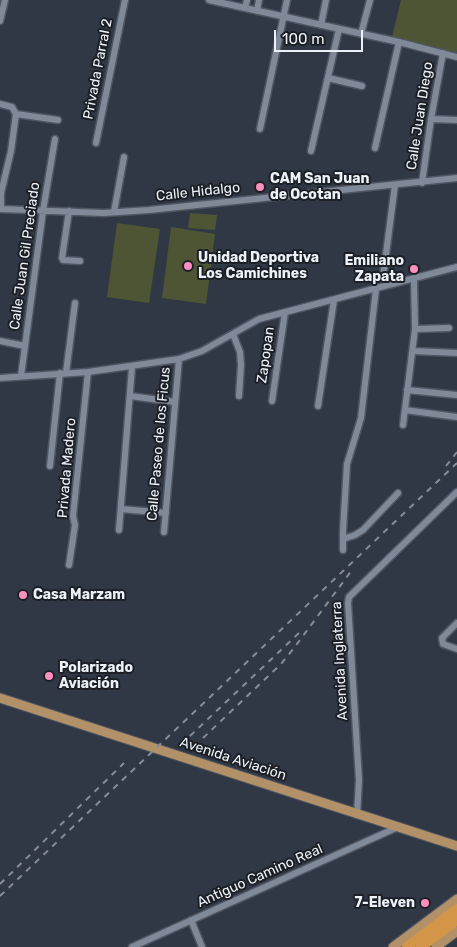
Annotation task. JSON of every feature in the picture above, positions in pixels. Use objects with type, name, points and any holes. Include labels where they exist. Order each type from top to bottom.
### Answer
[{"type":"highway","points":[[406,947],[457,909]]},
{"type":"highway","points":[[421,947],[457,920]]},
{"type":"main road","name":"Avenida Aviación","points":[[0,698],[457,846]]},
{"type":"main road","points":[[393,947],[457,899]]},
{"type":"main road","points":[[436,947],[457,931]]},
{"type":"street","points":[[0,21],[5,0]]},
{"type":"street","name":"Privada Parral 2","points":[[96,143],[125,0]]},
{"type":"street","points":[[209,0],[399,42],[457,57]]},
{"type":"street","points":[[245,8],[247,0]]},
{"type":"street","points":[[257,11],[259,0]]},
{"type":"street","points":[[260,128],[287,0]]},
{"type":"street","points":[[321,25],[326,0]]},
{"type":"street","points":[[361,34],[370,0]]},
{"type":"street","points":[[312,151],[339,29]]},
{"type":"street","points":[[375,148],[399,42]]},
{"type":"street","name":"Calle Juan Diego","points":[[422,183],[443,53]]},
{"type":"street","points":[[328,78],[362,86]]},
{"type":"street","points":[[0,104],[12,107],[16,114],[11,151],[1,193],[0,209]]},
{"type":"street","points":[[16,114],[58,120]]},
{"type":"street","points":[[431,119],[457,120]]},
{"type":"street","name":"Calle Juan Gil Preciado","points":[[21,376],[43,211],[56,139]]},
{"type":"street","points":[[114,212],[124,156]]},
{"type":"street","name":"Calle Hidalgo","points":[[0,209],[114,212],[422,183],[457,178]]},
{"type":"street","points":[[383,277],[394,185]]},
{"type":"street","points":[[69,212],[62,254],[64,260],[80,261]]},
{"type":"street","points":[[0,378],[88,372],[179,359],[202,351],[259,319],[457,267]]},
{"type":"street","points":[[403,425],[415,329],[414,278]]},
{"type":"street","points":[[343,550],[347,464],[361,418],[376,289]]},
{"type":"street","points":[[318,406],[334,300]]},
{"type":"street","points":[[50,466],[75,303]]},
{"type":"street","name":"Zapopan","points":[[272,402],[285,312]]},
{"type":"street","points":[[415,329],[449,328]]},
{"type":"street","points":[[233,334],[240,352],[239,396]]},
{"type":"street","points":[[0,341],[25,346]]},
{"type":"street","points":[[412,351],[457,353]]},
{"type":"street","name":"Calle Paseo de los Ficus","points":[[164,532],[179,359]]},
{"type":"street","points":[[119,530],[132,367]]},
{"type":"street","name":"Privada Madero","points":[[69,565],[75,525],[73,516],[88,372]]},
{"type":"street","points":[[407,390],[457,395]]},
{"type":"street","points":[[130,396],[175,402]]},
{"type":"street","points":[[405,410],[457,416]]},
{"type":"street","name":"Avenida Inglaterra","points":[[357,815],[359,780],[348,597],[457,492]]},
{"type":"street","points":[[343,539],[355,536],[363,530],[398,493]]},
{"type":"street","points":[[121,509],[166,513]]},
{"type":"street","points":[[457,623],[442,638],[444,644],[457,648]]},
{"type":"street","name":"Antiguo Camino Real","points":[[132,947],[398,827]]},
{"type":"street","points":[[191,920],[202,947]]},
{"type":"green space","points":[[401,0],[457,0],[457,53],[392,37]]},
{"type":"green space","name":"Unidad Deportiva Los Camichines","points":[[190,213],[217,215],[215,230],[188,228]]},
{"type":"green space","points":[[117,223],[160,229],[149,303],[107,297]]},
{"type":"green space","name":"Unidad Deportiva Los Camichines","points":[[171,227],[215,234],[206,304],[162,298]]},
{"type":"railway","points":[[446,466],[457,452]]},
{"type":"railway","points":[[0,896],[457,463]]},
{"type":"railway","points":[[203,738],[281,664],[352,570]]},
{"type":"railway","points":[[190,736],[299,633]]},
{"type":"railway","points":[[0,884],[124,763]]},
{"type":"place","name":"CAM San Juan de Ocotan","points":[[260,187]]},
{"type":"place","name":"Unidad Deportiva Los Camichines","points":[[188,266]]},
{"type":"place","name":"Emiliano Zapata","points":[[414,269]]},
{"type":"place","name":"Casa Marzam","points":[[23,595]]},
{"type":"place","name":"Polarizado Aviación","points":[[49,676]]},
{"type":"place","name":"7-Eleven","points":[[425,903]]}]
